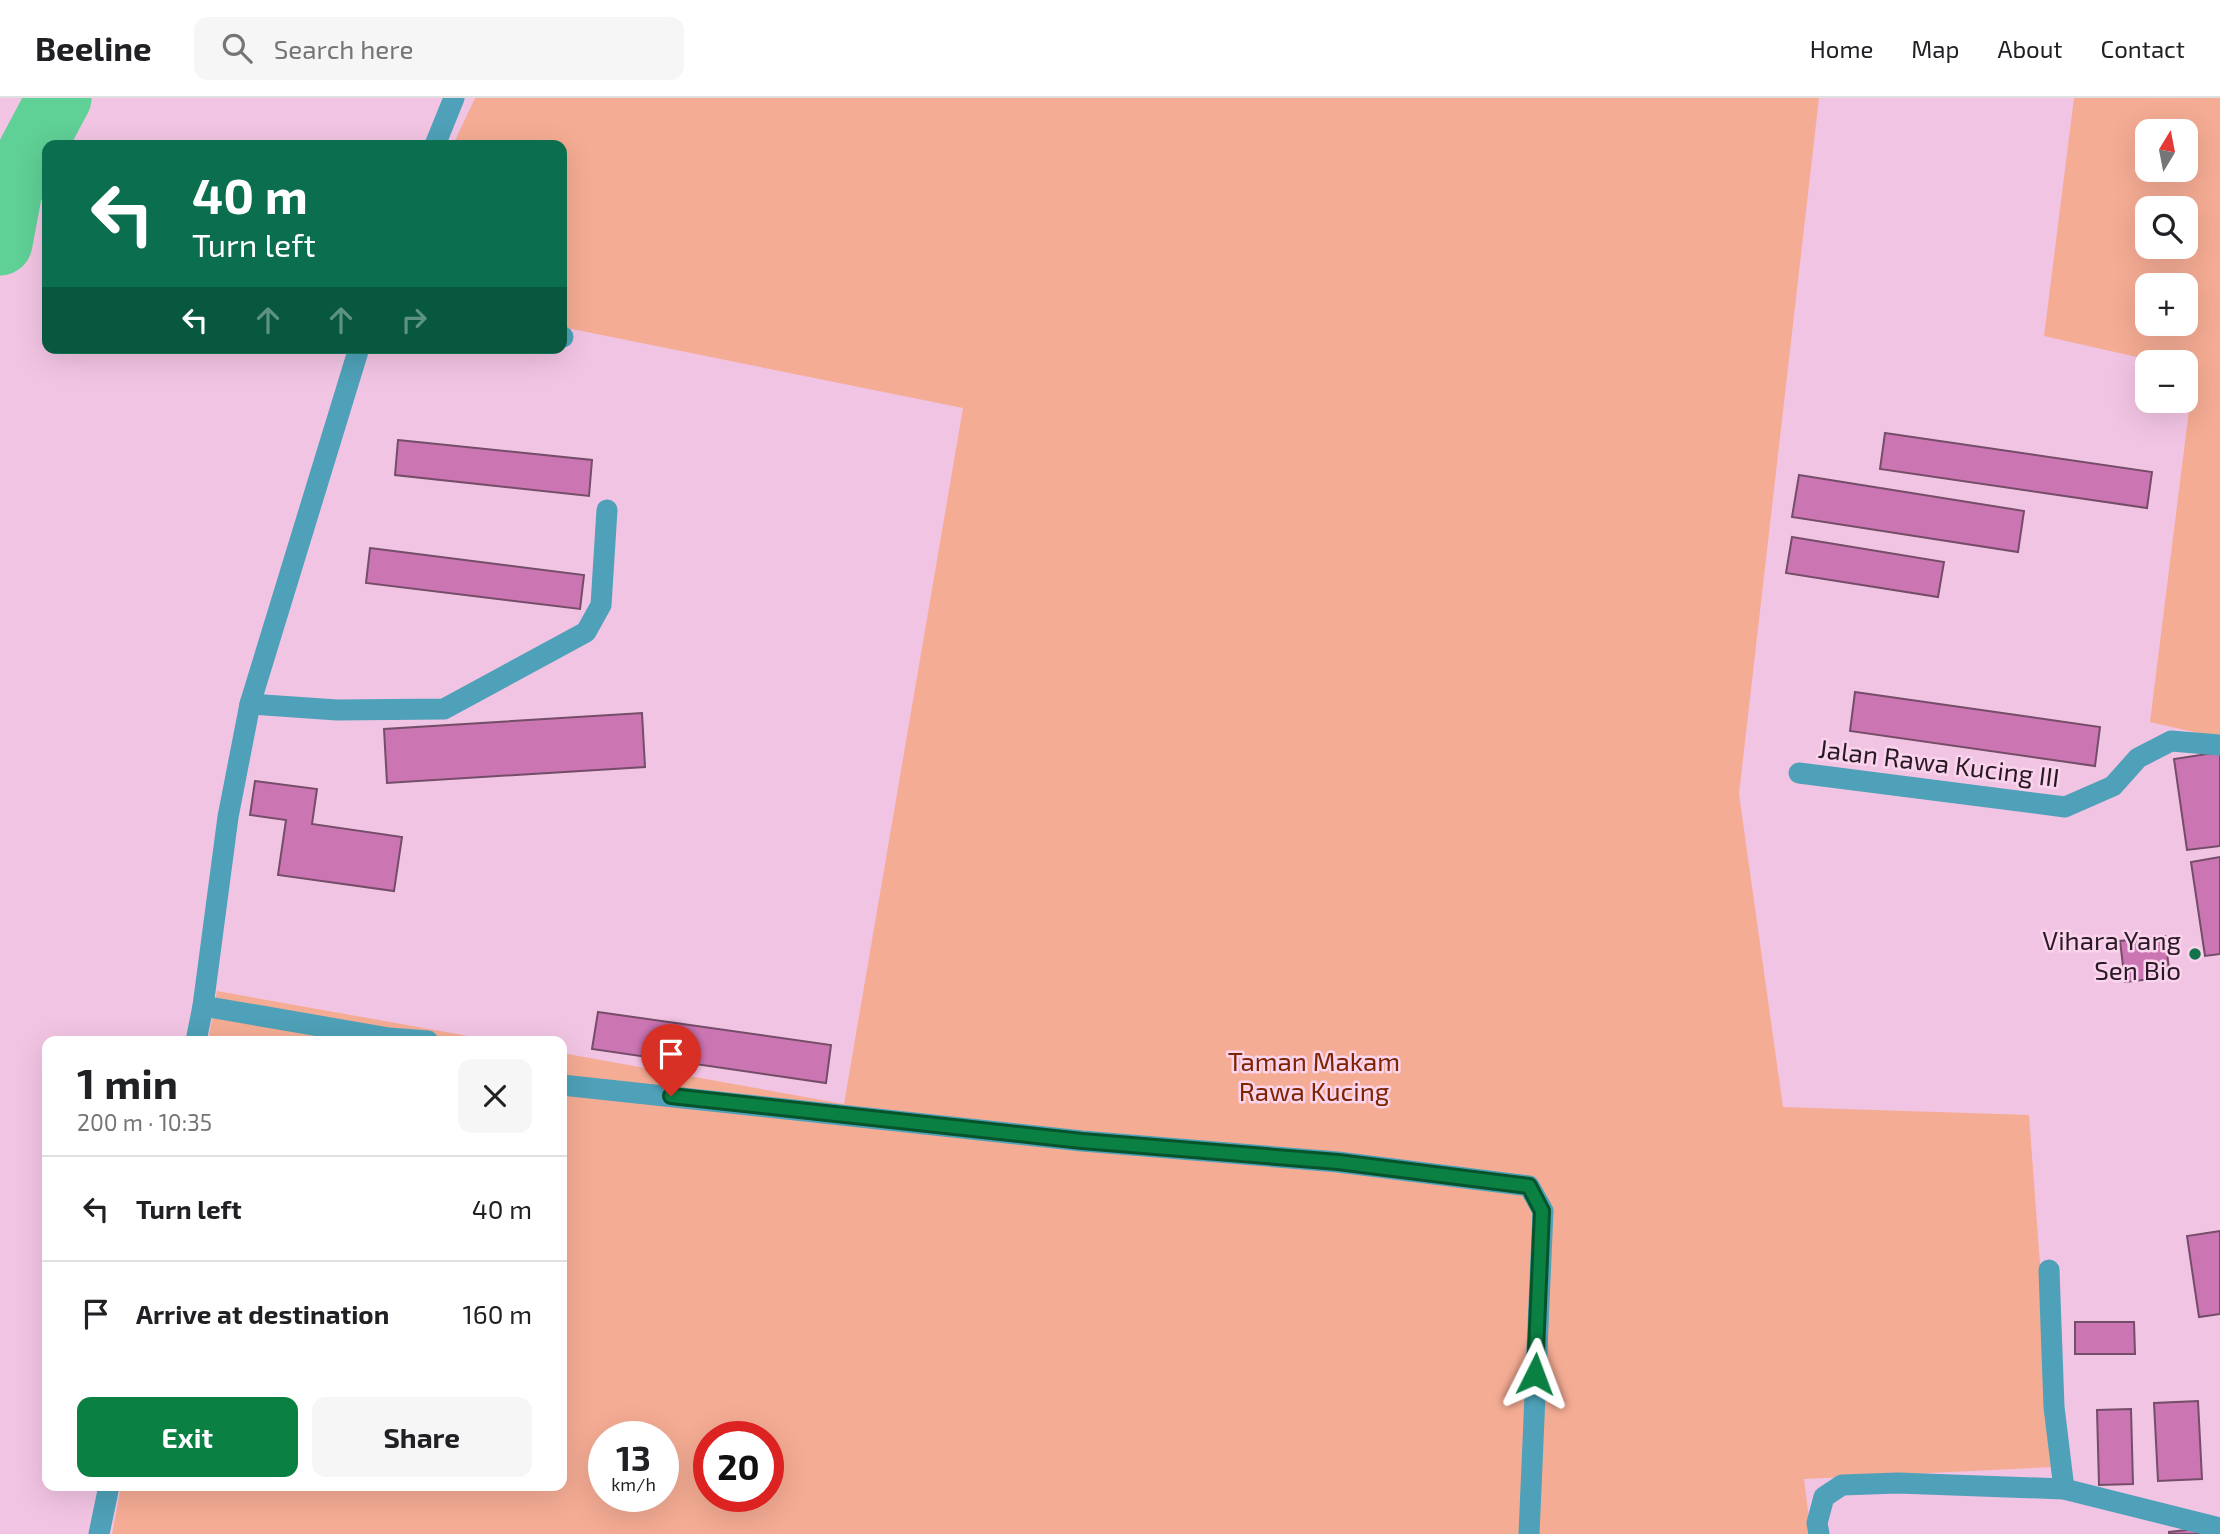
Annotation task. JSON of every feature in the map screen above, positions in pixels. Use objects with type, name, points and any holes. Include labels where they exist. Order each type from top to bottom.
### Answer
[{"type":"street","points":[[437,140],[454,98]]},
{"type":"street","points":[[197,1036],[228,817],[250,704],[357,354]]},
{"type":"street","points":[[250,704],[337,710],[444,709],[586,632],[601,605],[607,510]]},
{"type":"street","name":"Jalan Rawa Kucing III","points":[[1799,773],[2065,807],[2113,786],[2138,758],[2171,741],[2220,745]]},
{"type":"street","points":[[203,1006],[377,1036]]},
{"type":"street","points":[[567,1085],[1082,1141],[1338,1162],[1529,1186],[1542,1211],[1529,1534]]},
{"type":"street","points":[[2049,1270],[2054,1407],[2064,1489]]},
{"type":"street","points":[[1819,1534],[1817,1523],[1824,1497],[1842,1485],[1899,1483],[2064,1489],[2220,1528]]},
{"type":"street","points":[[99,1534],[108,1491]]},
{"type":"green space","name":"Taman Makam Rawa Kucing","points":[[475,98],[1819,98],[1739,794],[1783,1107],[2029,1115],[2055,1467],[1804,1479],[1811,1534],[112,1534],[120,1491],[567,1491],[567,1054],[844,1104],[963,408],[567,328],[567,140],[455,140]]},
{"type":"green space","points":[[2074,98],[2220,98],[2220,738],[2150,722],[2189,413],[2198,413],[2198,350],[2135,350],[2135,357],[2044,336]]},
{"type":"green space","points":[[217,991],[468,1036],[209,1036]]},
{"type":"building","points":[[1885,433],[2152,472],[2147,508],[1880,469]]},
{"type":"building","points":[[398,440],[592,460],[589,496],[395,475]]},
{"type":"building","points":[[1799,475],[2024,511],[2018,552],[1792,517]]},
{"type":"building","points":[[1792,537],[1944,562],[1938,597],[1786,573]]},
{"type":"building","points":[[370,548],[584,575],[580,609],[366,583]]},
{"type":"building","points":[[1855,692],[2100,727],[2095,766],[1850,731]]},
{"type":"building","points":[[642,713],[645,767],[387,783],[384,729]]},
{"type":"building","points":[[2220,752],[2220,846],[2187,850],[2174,759]]},
{"type":"building","points":[[255,781],[317,789],[312,824],[402,837],[394,891],[278,875],[286,820],[250,815]]},
{"type":"building","points":[[2220,857],[2220,954],[2205,956],[2191,862]]},
{"type":"building","points":[[2165,936],[2170,977],[2125,982],[2120,941]]},
{"type":"building","points":[[598,1012],[831,1045],[826,1083],[592,1049]]},
{"type":"building","points":[[2220,1231],[2220,1314],[2199,1317],[2187,1236]]},
{"type":"building","points":[[2075,1322],[2134,1322],[2135,1354],[2075,1354]]},
{"type":"building","points":[[2198,1401],[2202,1479],[2158,1481],[2154,1403]]},
{"type":"building","points":[[2131,1409],[2133,1484],[2099,1485],[2097,1410]]},
{"type":"building","points":[[2205,1528],[2206,1534],[2169,1534],[2169,1532]]},
{"type":"waterway","points":[[0,243],[10,190],[59,98]]},
{"type":"place","name":"Vihara Yang Sen Bio","points":[[2195,954]]},
{"type":"route","points":[[671,1096],[1082,1141],[1338,1162],[1529,1186],[1542,1211],[1535,1374]]}]
